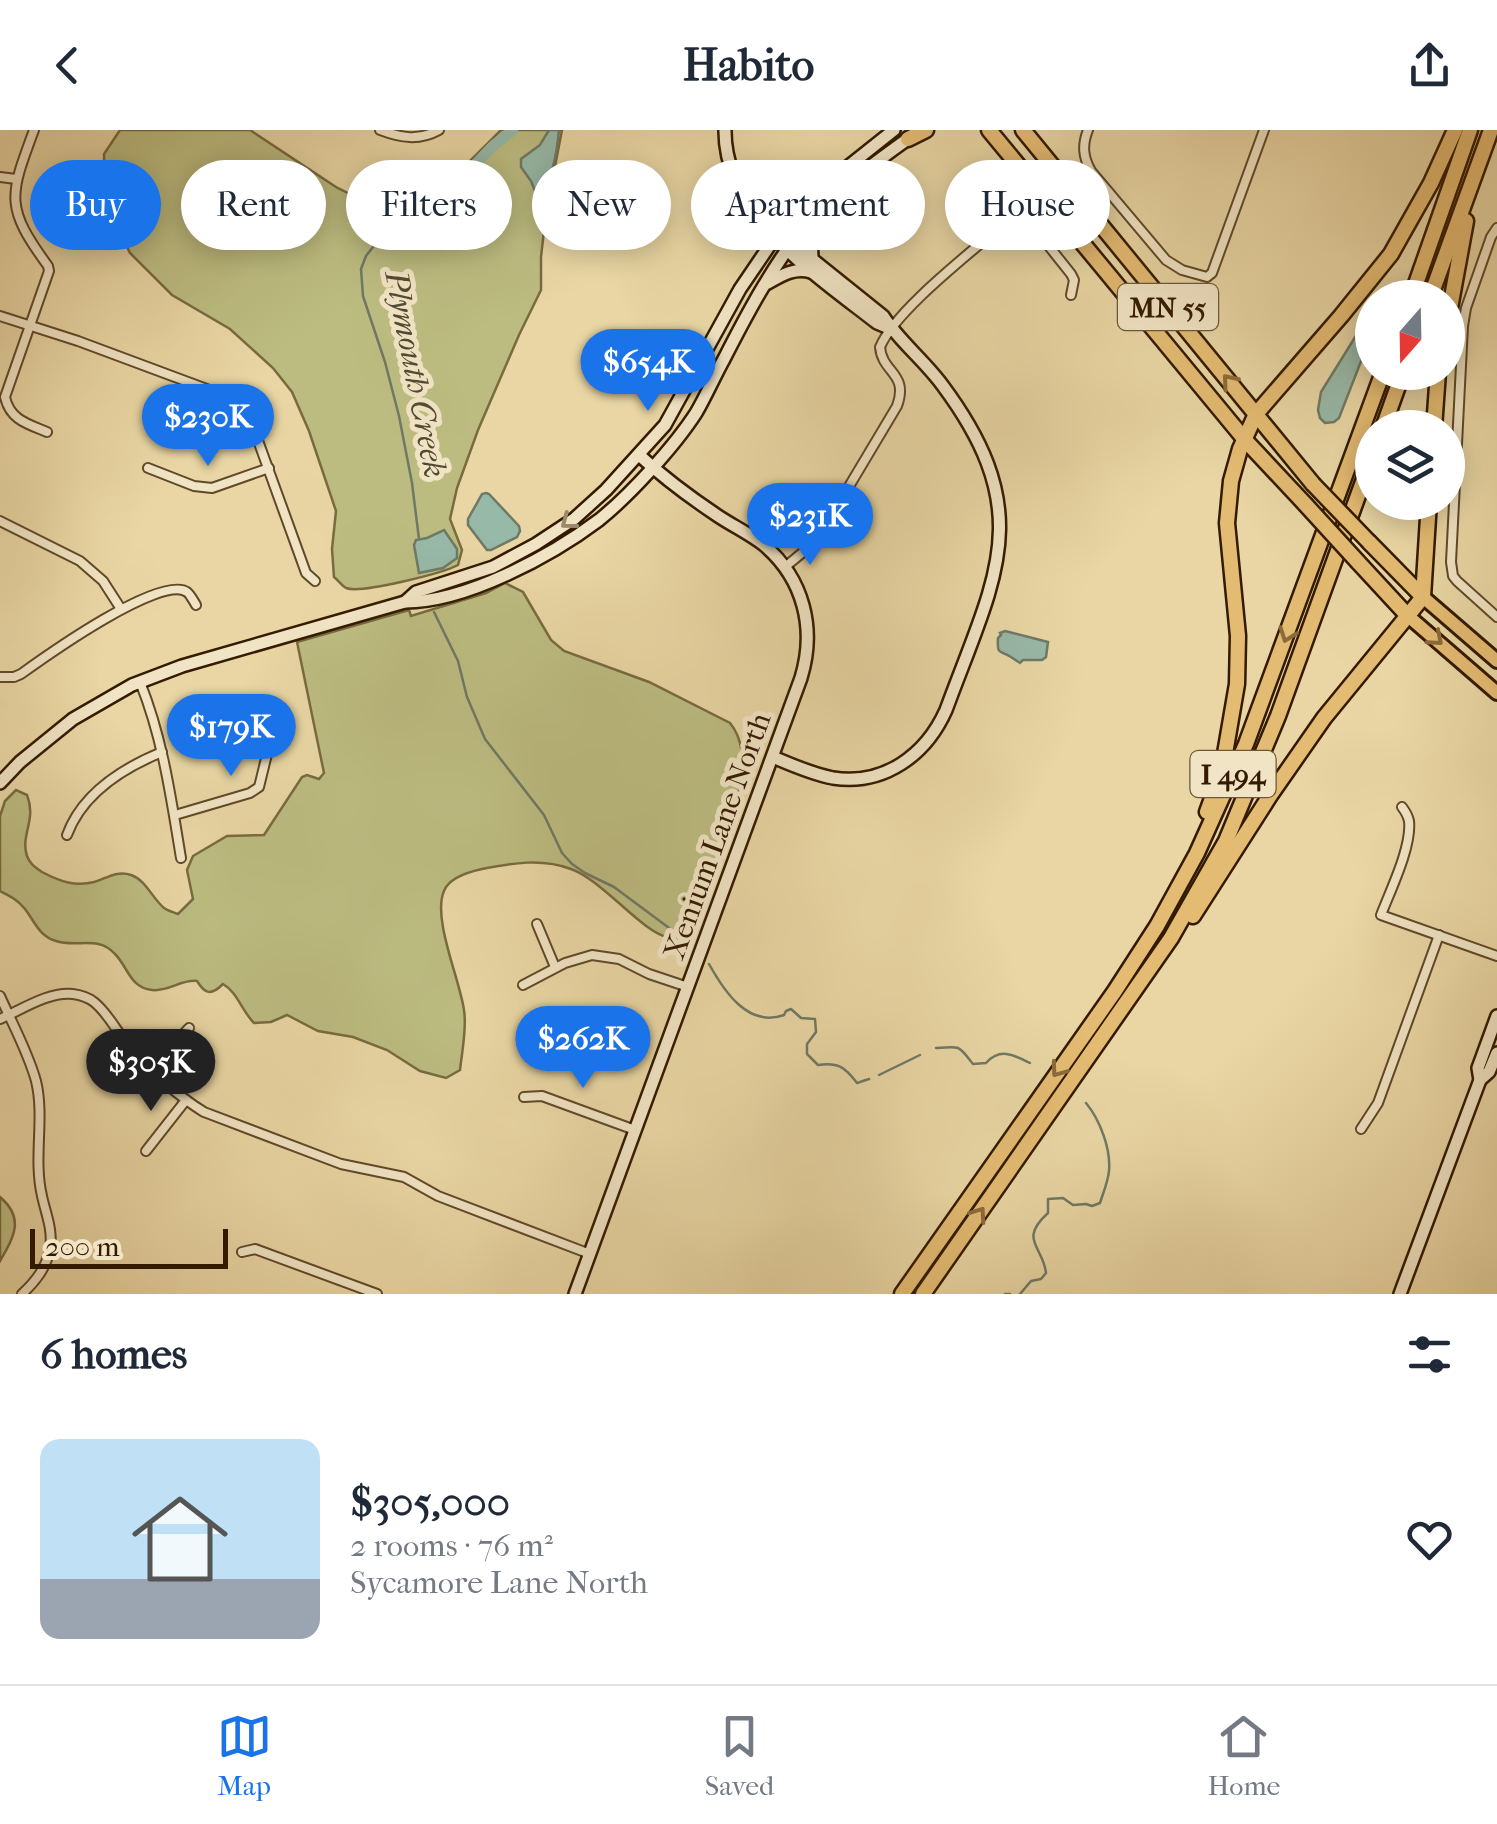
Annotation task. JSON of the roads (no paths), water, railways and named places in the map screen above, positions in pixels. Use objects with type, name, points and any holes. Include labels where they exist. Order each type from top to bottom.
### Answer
[{"type":"highway","points":[[977,130],[1006,150]]},
{"type":"highway","name":"MN 55","points":[[989,130],[1246,440],[1408,615]]},
{"type":"highway","name":"MN 55","points":[[1022,130],[1313,484],[1423,597]]},
{"type":"highway","points":[[1115,990],[1197,836],[1222,771],[1237,684],[1238,636],[1227,523],[1228,493],[1240,449],[1256,414],[1391,254],[1432,183],[1455,130]]},
{"type":"highway","points":[[1416,280],[1470,130]]},
{"type":"highway","points":[[1437,280],[1490,130]]},
{"type":"highway","points":[[1455,280],[1484,149]]},
{"type":"highway","name":"I 494","points":[[902,1294],[1115,990],[1197,853],[1246,744],[1376,390]]},
{"type":"highway","name":"I 494","points":[[924,1294],[1171,938],[1226,840],[1253,780],[1355,503]]},
{"type":"highway","points":[[1171,938],[1191,919],[1324,718],[1423,597],[1429,520]]},
{"type":"main road","name":"MN 55","points":[[1423,597],[1497,661]]},
{"type":"main road","name":"MN 55","points":[[1408,615],[1497,693]]},
{"type":"street","points":[[34,130],[16,179],[15,197],[21,226],[48,266],[48,276],[5,398],[14,416],[48,432]]},
{"type":"street","points":[[380,130],[412,138],[439,130]]},
{"type":"street","points":[[724,130],[728,160]]},
{"type":"street","points":[[1088,130],[1084,148],[1091,171],[1166,260],[1182,270],[1207,277],[1212,273],[1264,130]]},
{"type":"street","points":[[866,160],[912,132]]},
{"type":"street","points":[[879,160],[912,132]]},
{"type":"street","points":[[0,177],[16,179]]},
{"type":"street","points":[[784,567],[820,536],[900,400],[899,381],[880,354],[884,339],[950,270],[1000,227],[1015,221],[1036,230],[1070,274],[1074,280],[1071,295]]},
{"type":"street","points":[[1497,228],[1466,308],[1452,562],[1457,582],[1497,617]]},
{"type":"street","points":[[406,602],[416,592],[493,567],[574,519],[666,425],[740,288],[766,250]]},
{"type":"street","points":[[3,775],[72,720],[140,682],[182,666],[406,602],[423,602],[476,588],[538,558],[600,519],[652,467],[695,414],[764,285],[787,250]]},
{"type":"street","points":[[789,250],[877,323],[891,329]]},
{"type":"street","points":[[773,757],[845,779],[893,770],[920,751],[946,710],[1000,549],[1000,506],[992,474],[980,443],[942,383],[883,316],[812,258],[795,250]]},
{"type":"street","points":[[812,250],[812,258]]},
{"type":"street","points":[[764,285],[794,270],[813,273]]},
{"type":"street","points":[[0,316],[226,397],[236,405],[251,424],[306,573],[315,582]]},
{"type":"street","name":"Xenium Lane North","points":[[575,1294],[802,678],[808,644],[805,608],[784,567],[765,546],[693,498],[639,455]]},
{"type":"street","points":[[148,468],[194,486],[212,488],[269,468]]},
{"type":"street","points":[[0,522],[80,561],[103,582],[121,609]]},
{"type":"street","points":[[0,676],[21,674],[121,609],[146,598],[174,589],[188,592],[196,605]]},
{"type":"street","points":[[140,682],[157,727],[181,858]]},
{"type":"street","points":[[175,815],[250,793],[258,787],[270,742],[270,726],[260,715]]},
{"type":"street","points":[[68,836],[74,816],[96,794],[131,766],[162,752]]},
{"type":"street","points":[[1402,807],[1409,819],[1408,835],[1381,915],[1497,956]]},
{"type":"street","points":[[538,924],[555,968]]},
{"type":"street","points":[[1361,1129],[1378,1103],[1440,935]]},
{"type":"street","points":[[523,985],[578,958],[606,956],[688,988]]},
{"type":"street","points":[[0,996],[4,1017],[36,1081],[38,1163],[51,1236],[41,1273],[22,1294]]},
{"type":"street","points":[[4,1017],[52,996],[84,997],[102,1010],[130,1048],[186,1100],[219,1118],[342,1164],[404,1177],[438,1196],[590,1254]]},
{"type":"street","points":[[1480,1080],[1478,1068],[1497,1016]]},
{"type":"street","points":[[152,1068],[189,1028]]},
{"type":"street","points":[[1400,1294],[1480,1080],[1489,1072],[1497,1054]]},
{"type":"street","points":[[524,1097],[542,1096],[635,1130]]},
{"type":"street","points":[[146,1151],[186,1100]]},
{"type":"street","points":[[242,1252],[255,1249],[377,1294]]},
{"type":"waterway","name":"Plymouth Creek","points":[[480,160],[513,130]]},
{"type":"waterway","name":"Plymouth Creek","points":[[371,250],[361,269],[363,296],[399,416],[419,539]]},
{"type":"waterway","name":"Plymouth Creek","points":[[434,612],[458,661],[467,697],[485,739],[544,815],[562,853],[572,864],[614,887],[692,945]]},
{"type":"waterway","name":"Plymouth Creek","points":[[709,964],[730,995],[748,1012],[771,1018],[791,1009],[801,1018],[815,1019],[816,1032],[807,1044],[807,1054],[818,1065],[841,1067],[857,1083],[869,1079]]},
{"type":"waterway","name":"Plymouth Creek","points":[[936,1048],[958,1048],[973,1064],[986,1063],[1002,1054],[1030,1063]]},
{"type":"waterway","name":"Plymouth Creek","points":[[879,1075],[920,1055]]},
{"type":"waterway","name":"Plymouth Creek","points":[[1020,1294],[1031,1281],[1046,1273],[1033,1237],[1048,1213],[1048,1199],[1063,1198],[1073,1205],[1100,1203],[1108,1175],[1108,1153],[1100,1126],[1086,1103]]},
{"type":"waterway","name":"Plymouth Creek","points":[[1005,1294],[1010,1294]]}]
